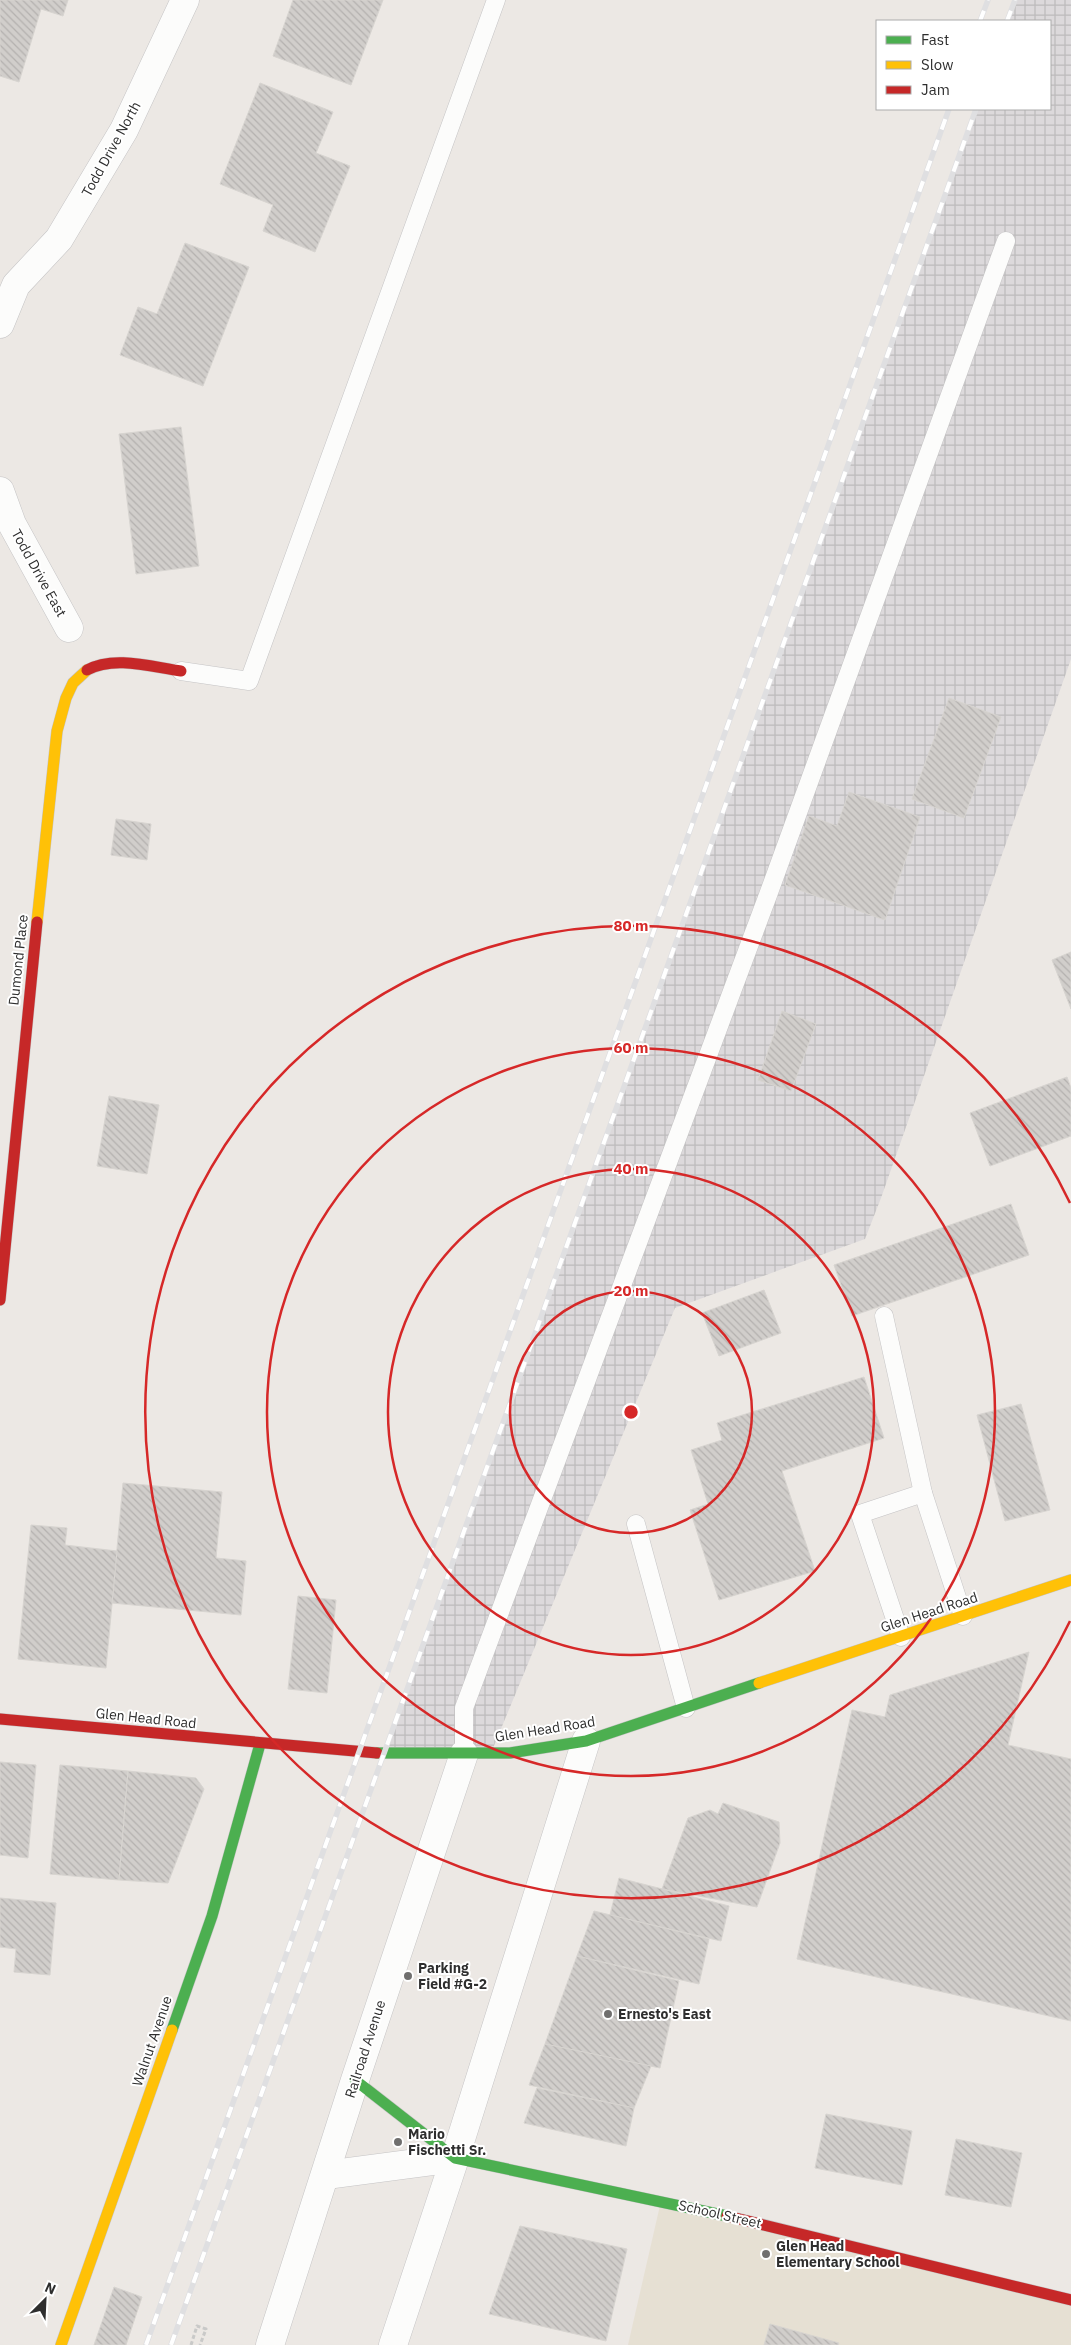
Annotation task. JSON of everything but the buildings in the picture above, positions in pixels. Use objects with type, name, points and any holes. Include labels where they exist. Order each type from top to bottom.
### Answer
[{"type":"street","name":"Todd Drive North","points":[[8,284],[59,239],[124,130],[185,0]]},
{"type":"street","points":[[0,324],[8,284]]},
{"type":"street","name":"Todd Drive East","points":[[0,490],[12,524],[69,628]]},
{"type":"street","name":"Dumond Place","points":[[0,1300],[51,778],[60,713],[70,690],[77,680],[86,670],[97,664],[110,663],[181,671]]},
{"type":"street","name":"Glen Head Road","points":[[0,1719],[383,1754],[510,1753],[586,1741],[1071,1580]]},
{"type":"street","points":[[393,2345],[455,2158],[586,1741]]},
{"type":"street","name":"Walnut Avenue","points":[[61,2345],[212,1916],[260,1744]]},
{"type":"street","name":"Railroad Avenue","points":[[270,2345],[355,2080],[464,1754]]},
{"type":"street","name":"School Street","points":[[355,2080],[455,2158]]},
{"type":"street","name":"School Street","points":[[326,2175],[455,2158],[708,2211],[1071,2300]]},
{"type":"lane","points":[[181,671],[249,681],[496,0]]},
{"type":"lane","points":[[464,1754],[464,1708],[768,895],[1006,240]]},
{"type":"lane","points":[[884,1316],[922,1493],[963,1616]]},
{"type":"lane","points":[[901,1637],[860,1514],[922,1493]]},
{"type":"lane","points":[[636,1524],[686,1708]]},
{"type":"path","points":[[191,2345],[197,2326],[206,2329],[200,2345]]},
{"type":"shaded area","points":[[1015,0],[1071,0],[1071,659],[881,1198],[865,1239],[675,1308],[491,1753],[383,1754],[975,110],[1051,110],[1051,20],[1007,20]]},
{"type":"shaded area","name":"Glen Head Elementary School","points":[[661,2201],[1071,2300],[1071,2345],[628,2345]]},
{"type":"railway","points":[[980,20],[988,0]]},
{"type":"railway","points":[[1007,20],[1015,0]]},
{"type":"railway","points":[[146,2345],[949,110]]},
{"type":"railway","points":[[171,2345],[976,110]]},
{"type":"traffic: fast","points":[[377,1753],[510,1753],[586,1741],[759,1683]]},
{"type":"traffic: fast","points":[[172,2030],[212,1916],[260,1744]]},
{"type":"traffic: fast","points":[[355,2080],[455,2158],[727,2216]]},
{"type":"traffic: slow","points":[[37,922],[57,731],[66,698],[73,683],[87,670]]},
{"type":"traffic: slow","points":[[759,1683],[1071,1580]]},
{"type":"traffic: slow","points":[[61,2345],[172,2030]]},
{"type":"traffic: jam","points":[[87,670],[109,663],[133,663],[181,671]]},
{"type":"traffic: jam","points":[[0,1300],[37,922]]},
{"type":"traffic: jam","points":[[0,1719],[377,1753]]},
{"type":"traffic: jam","points":[[727,2216],[1071,2300]]},
{"type":"place","name":"Parking Field #G-2","points":[[408,1976]]},
{"type":"place","name":"Ernesto's East","points":[[608,2014]]},
{"type":"place","name":"Mario Fischetti Sr.","points":[[398,2142]]},
{"type":"place","name":"Glen Head Elementary School","points":[[766,2254]]}]
